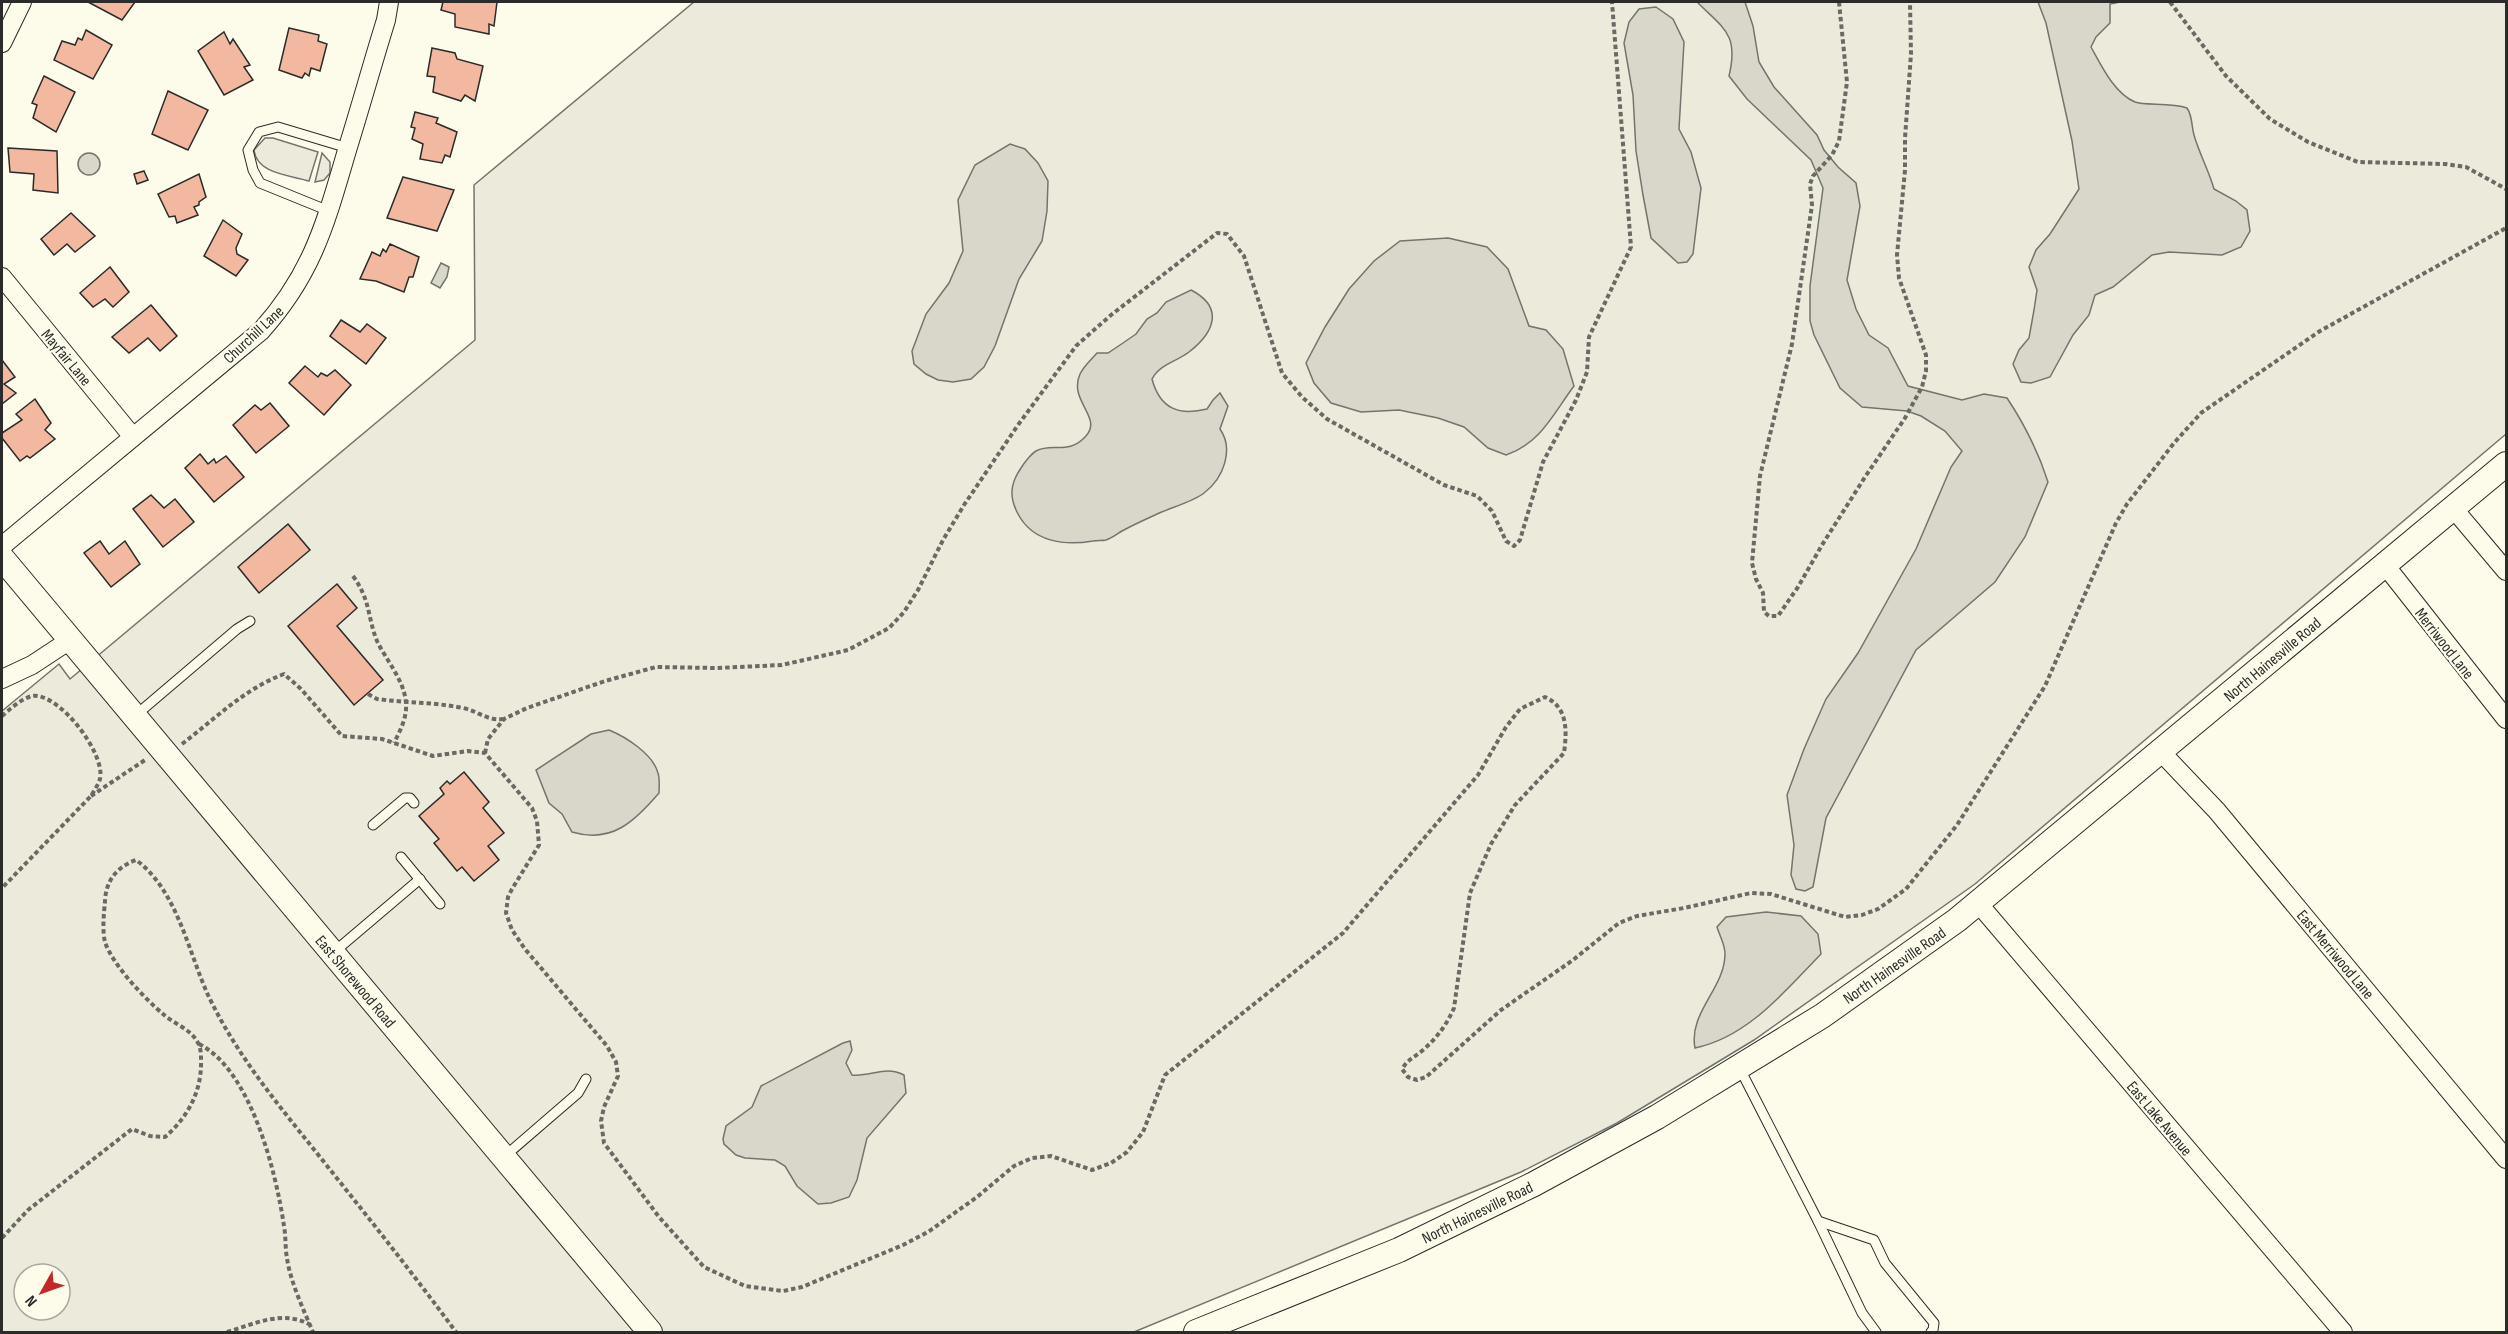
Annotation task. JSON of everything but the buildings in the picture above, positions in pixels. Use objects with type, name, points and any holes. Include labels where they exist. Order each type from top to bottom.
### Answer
[{"type":"main road","name":"North Hainesville Road","points":[[1196,1332],[1399,1250],[1534,1184],[1657,1117],[1822,1016],[1957,920],[2506,464]]},
{"type":"main road","name":"East Shorewood Road","points":[[2,558],[650,1332]]},
{"type":"street","points":[[2,43],[22,2]]},
{"type":"street","name":"Churchill Lane","points":[[2,546],[261,331],[284,306],[299,282],[323,233],[386,20],[388,2]]},
{"type":"street","name":"Mayfair Lane","points":[[2,278],[133,437]]},
{"type":"street","points":[[2453,508],[2506,571]]},
{"type":"street","name":"Merriwood Lane","points":[[2385,565],[2506,719]]},
{"type":"street","points":[[2,679],[32,665],[66,635]]},
{"type":"street","name":"East Merriwood Lane","points":[[2161,752],[2217,811],[2506,1159]]},
{"type":"street","name":"East Lake Avenue","points":[[1978,903],[2343,1332]]},
{"type":"lane","points":[[329,211],[260,183],[253,170],[248,150],[259,132],[278,128],[348,148]]},
{"type":"lane","points":[[134,716],[237,629],[250,621]]},
{"type":"lane","points":[[373,825],[405,798],[410,798],[414,803]]},
{"type":"lane","points":[[400,857],[440,904]]},
{"type":"lane","points":[[333,953],[420,879]]},
{"type":"lane","points":[[1739,1067],[1862,1313],[1876,1332]]},
{"type":"lane","points":[[503,1157],[578,1093],[586,1079]]},
{"type":"lane","points":[[1818,1221],[1874,1240],[1885,1263],[1934,1323],[1934,1330],[1931,1332]]},
{"type":"lane","points":[[1222,1332],[1253,1309]]},
{"type":"path","points":[[368,693],[377,699],[467,709],[492,720],[504,719],[527,708],[605,681],[656,667],[717,668],[782,665],[848,650],[889,628],[904,612],[964,505],[1018,425],[1076,346],[1111,315],[1217,233],[1227,234],[1244,256],[1282,373],[1302,397],[1327,419],[1444,485],[1477,496],[1492,511],[1506,542],[1514,546],[1520,540],[1544,462],[1576,400],[1587,372],[1589,337],[1631,247],[1612,2]]},
{"type":"path","points":[[1839,2],[1847,82],[1839,141],[1832,155],[1813,176],[1810,184],[1812,205],[1805,266],[1792,344],[1760,476],[1753,530],[1752,563],[1755,579],[1763,593],[1764,612],[1769,616],[1778,616],[1786,605],[1822,545],[1905,418],[1922,387],[1926,371],[1926,355],[1899,278],[1897,255],[1905,170],[1911,54],[1910,2]]},
{"type":"path","points":[[2170,2],[2226,76],[2270,119],[2308,142],[2358,162],[2466,166],[2506,189]]},
{"type":"path","points":[[215,717],[263,682],[284,674],[301,689],[342,736],[382,739],[433,756],[468,750],[485,753],[532,808],[537,821],[539,845],[508,897],[506,913],[512,930],[569,1003],[607,1046],[616,1062],[618,1076],[604,1107],[601,1121],[604,1143],[658,1217],[704,1267],[745,1286],[783,1291],[802,1287],[903,1245],[928,1232],[977,1197],[1014,1166],[1032,1158],[1051,1156],[1092,1170],[1111,1163],[1127,1152],[1143,1132],[1165,1075],[1344,933],[1478,775],[1506,727],[1520,709],[1539,700],[1545,698],[1554,701],[1565,719],[1564,753],[1515,805],[1491,844],[1470,893],[1454,1008],[1448,1023],[1435,1038],[1406,1061],[1402,1069],[1408,1077],[1417,1080],[1426,1077],[1501,1010],[1573,960],[1619,923],[1637,916],[1750,893],[1772,894],[1845,917],[1862,915],[1878,909],[1906,889],[1957,825],[1989,777],[2045,686],[2122,514],[2174,443],[2201,413],[2320,331],[2506,228]]},
{"type":"path","points":[[354,576],[363,590],[377,640],[402,687],[406,702],[406,716],[394,743]]},
{"type":"path","points":[[2,716],[22,700],[33,696],[45,697],[58,704],[96,754],[100,778],[91,796],[2,888]]},
{"type":"path","points":[[485,753],[488,739],[504,719]]},
{"type":"path","points":[[313,1332],[286,1258],[279,1198],[256,1119],[236,1078],[214,1051],[199,1044],[191,1033],[163,1014],[136,986],[116,961],[105,942],[106,891],[117,870],[136,860],[155,878],[168,899],[216,1012],[261,1084],[405,1263],[456,1332]]},
{"type":"path","points":[[2,1238],[28,1210],[132,1129],[150,1136],[165,1137],[176,1127],[193,1102],[201,1078],[199,1044]]},
{"type":"path","points":[[227,1332],[282,1317],[297,1318],[310,1324]]},
{"type":"shaded area","points":[[694,2],[2506,2],[2506,434],[1975,884],[1754,1040],[1617,1123],[1521,1172],[1134,1332],[2,1332],[2,711],[59,664],[70,679],[475,340],[474,185]]},
{"type":"shaded area","points":[[1697,2],[1745,2],[1753,26],[1759,62],[1774,87],[1817,135],[1824,150],[1838,167],[1856,183],[1860,206],[1847,280],[1856,309],[1869,335],[1888,348],[1908,386],[1962,400],[1984,394],[2007,398],[2030,438],[2048,482],[2025,537],[1995,582],[1916,650],[1826,818],[1813,887],[1805,891],[1796,889],[1791,875],[1794,845],[1787,795],[1826,699],[1858,653],[1916,549],[1951,467],[1962,451],[1945,431],[1921,416],[1907,411],[1862,407],[1840,388],[1814,335],[1810,321],[1810,286],[1823,188],[1811,160],[1747,99],[1729,76],[1732,51],[1727,33]]},
{"type":"shaded area","points":[[2038,2],[2120,2],[2110,4],[2110,23],[2096,37],[2091,47],[2099,62],[2114,85],[2127,98],[2145,104],[2187,108],[2196,142],[2214,189],[2247,210],[2250,231],[2241,247],[2222,255],[2169,252],[2152,255],[2113,287],[2095,295],[2089,315],[2073,335],[2050,377],[2031,383],[2021,382],[2013,364],[2019,350],[2029,338],[2034,310],[2037,290],[2029,267],[2036,250],[2050,234],[2079,189],[2072,141],[2046,23]]},
{"type":"shaded area","points":[[1656,7],[1673,19],[1684,42],[1679,129],[1691,152],[1701,188],[1693,254],[1687,262],[1678,263],[1651,238],[1636,151],[1633,95],[1624,43],[1629,22],[1639,9]]},
{"type":"shaded area","points":[[265,138],[273,138],[318,152],[309,181],[275,172],[261,164],[254,150]]},
{"type":"shaded area","points":[[1010,144],[1025,149],[1038,163],[1048,181],[1047,211],[1042,241],[1019,279],[995,346],[984,367],[971,379],[953,382],[938,380],[914,364],[912,351],[926,314],[949,283],[963,251],[958,200],[975,165]]},
{"type":"shaded area","points":[[89,153],[97,156],[100,164],[97,172],[89,175],[81,172],[78,164],[81,156]]},
{"type":"shaded area","points":[[322,153],[330,162],[330,173],[324,180],[315,182]]},
{"type":"shaded area","points":[[1448,238],[1487,247],[1508,269],[1529,326],[1546,330],[1563,349],[1574,386],[1537,435],[1518,450],[1506,455],[1488,448],[1464,427],[1438,418],[1399,410],[1361,412],[1331,403],[1314,383],[1306,363],[1349,289],[1374,261],[1400,241]]},
{"type":"shaded area","points":[[441,263],[449,267],[447,277],[440,288],[431,283]]},
{"type":"shaded area","points":[[1191,290],[1208,304],[1212,312],[1210,328],[1189,352],[1159,370],[1152,379],[1160,397],[1166,404],[1179,410],[1207,409],[1220,393],[1228,406],[1220,429],[1226,445],[1225,463],[1217,479],[1199,496],[1106,540],[1060,542],[1032,531],[1015,508],[1012,496],[1013,485],[1022,466],[1036,451],[1073,446],[1086,436],[1091,422],[1078,392],[1080,374],[1097,353],[1108,353],[1123,343],[1136,334],[1147,319],[1157,313],[1166,302]]},
{"type":"shaded area","points":[[609,730],[631,742],[651,759],[659,775],[659,793],[641,813],[622,828],[599,835],[572,832],[562,814],[549,803],[536,770],[591,734]]},
{"type":"shaded area","points":[[1766,912],[1801,916],[1818,934],[1821,954],[1779,997],[1749,1023],[1732,1034],[1695,1048],[1694,1035],[1697,1023],[1723,966],[1725,950],[1717,927],[1726,917]]},
{"type":"shaded area","points":[[850,1041],[852,1050],[846,1063],[852,1075],[884,1071],[897,1072],[904,1075],[906,1093],[867,1138],[857,1180],[849,1197],[831,1203],[818,1204],[797,1186],[785,1166],[775,1160],[745,1158],[736,1155],[724,1144],[723,1139],[726,1126],[752,1107],[761,1086]]}]
